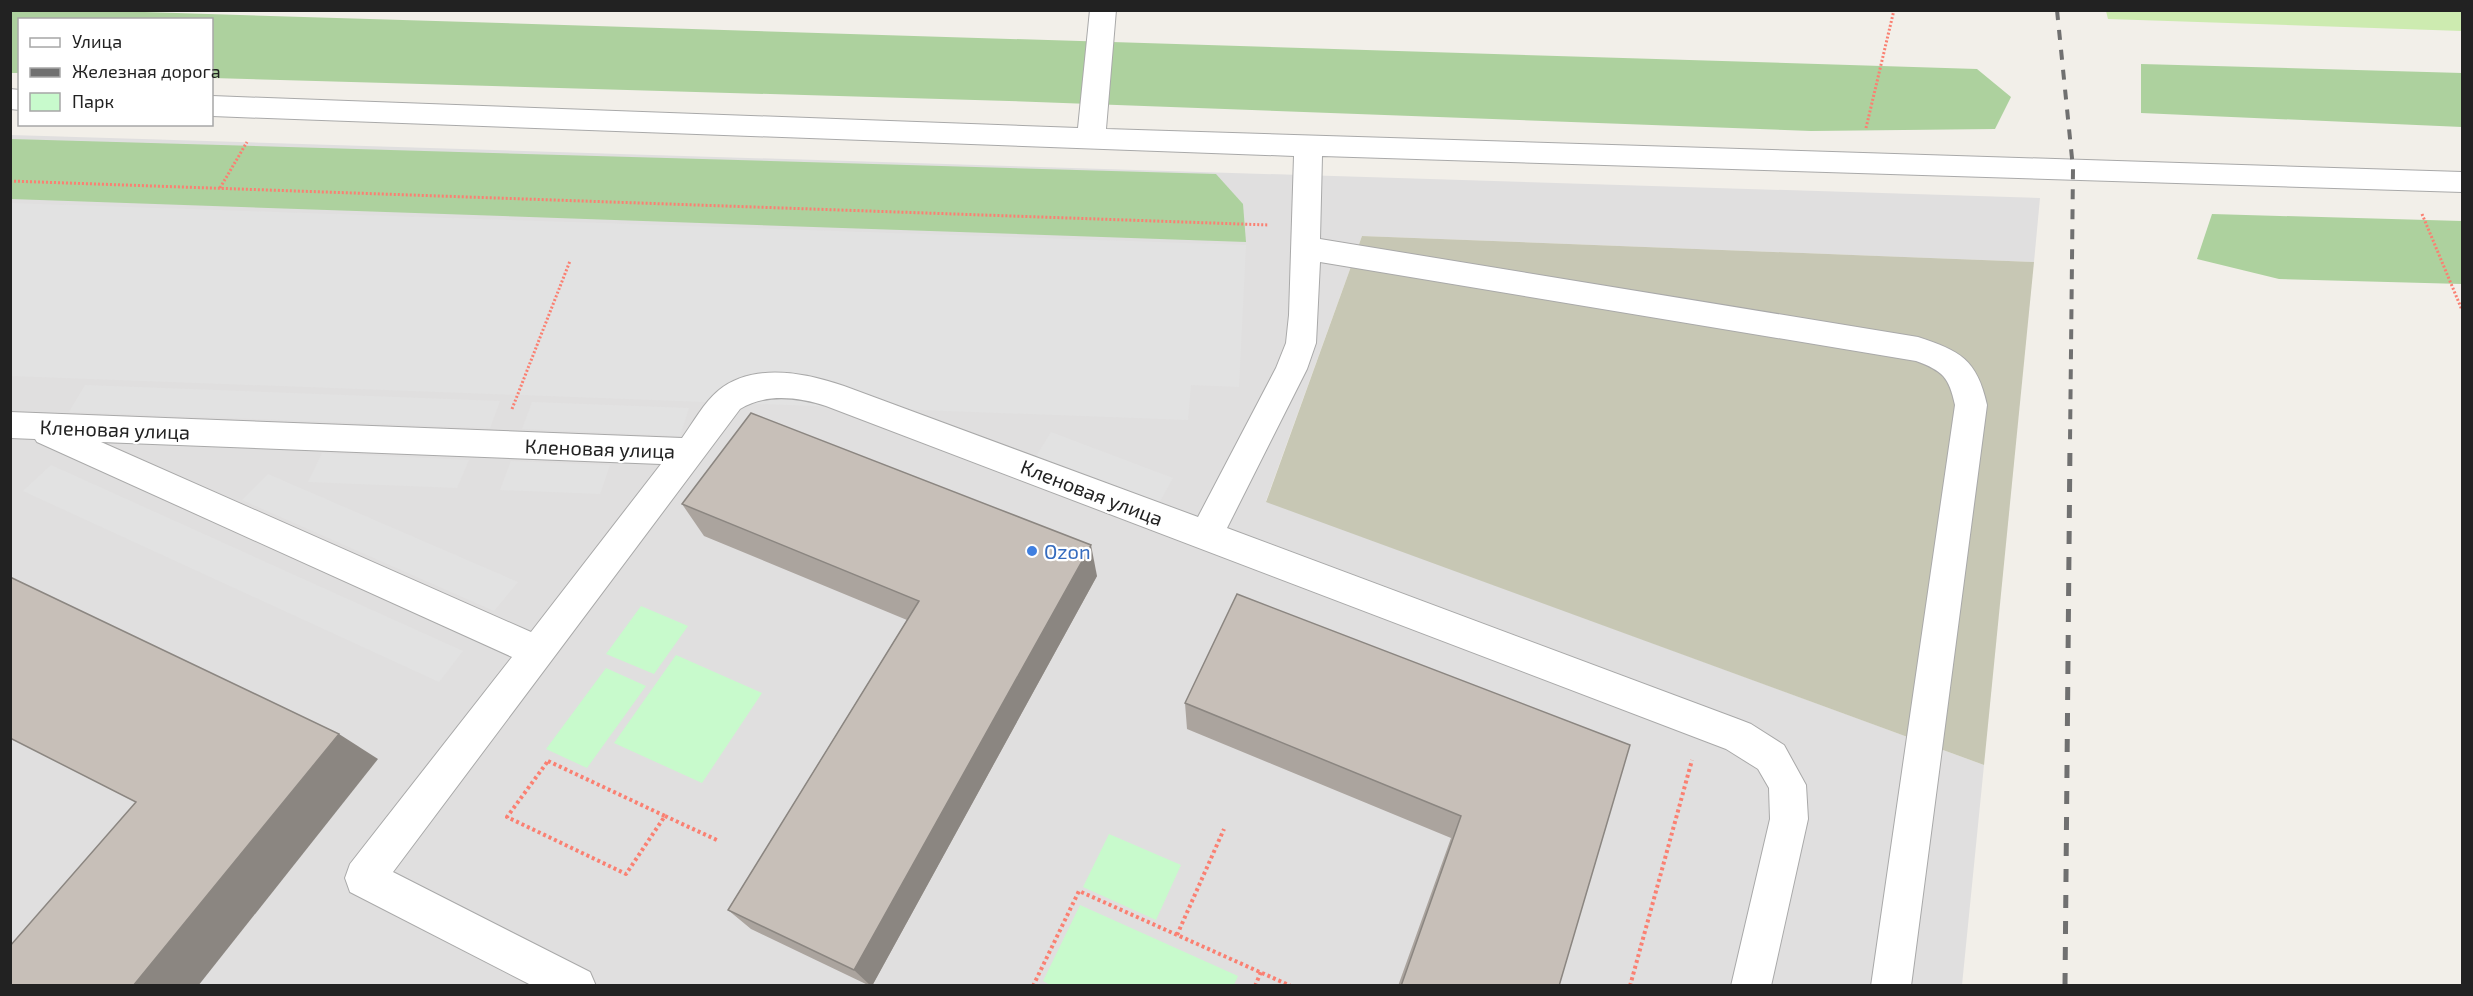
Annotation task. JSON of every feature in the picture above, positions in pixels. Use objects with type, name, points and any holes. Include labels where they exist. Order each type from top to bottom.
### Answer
[{"type":"street","points":[[1091,138],[1103,10]]},
{"type":"street","points":[[213,106],[1308,146],[1858,161],[2463,182]]},
{"type":"street","points":[[1206,535],[1291,369],[1301,343],[1308,146]]},
{"type":"street","points":[[1306,237],[1918,349],[1948,360],[1966,381],[1971,405],[1891,986]]},
{"type":"street","name":"Кленовая улица","points":[[22,426],[690,452],[729,400],[746,389],[762,386],[817,389],[1738,736],[1771,757],[1787,785],[1789,819],[1751,986]]},
{"type":"street","points":[[22,426],[537,651]]},
{"type":"street","points":[[576,986],[364,878],[690,452]]},
{"type":"path","points":[[1858,161],[1894,10]]},
{"type":"path","points":[[220,188],[249,139]]},
{"type":"path","points":[[2408,180],[2463,310]]},
{"type":"path","points":[[10,181],[220,188],[1306,237]]},
{"type":"path","points":[[511,412],[570,261]]},
{"type":"path","points":[[1630,986],[1702,723]]},
{"type":"path","points":[[665,815],[626,874],[507,817],[548,760],[665,815],[719,841]]},
{"type":"path","points":[[1177,934],[1224,829]]},
{"type":"path","points":[[1033,986],[1079,891],[1291,986]]},
{"type":"path","points":[[1255,986],[1261,972]]},
{"type":"shaded area","points":[[11,135],[2040,198],[2034,262],[1362,236],[1266,501],[1984,765],[1962,985],[11,986]]},
{"type":"shaded area","points":[[11,203],[1246,245],[1239,387],[1191,385],[1188,420],[11,376]]},
{"type":"shaded area","points":[[1362,236],[2034,262],[1984,765],[1266,502]]},
{"type":"shaded area","points":[[85,385],[500,401],[490,428],[69,412]]},
{"type":"shaded area","points":[[532,402],[689,408],[680,436],[522,429]]},
{"type":"shaded area","points":[[1051,432],[1173,478],[1158,505],[1035,458]]},
{"type":"shaded area","points":[[322,453],[469,460],[457,488],[308,482]]},
{"type":"shaded area","points":[[511,461],[610,465],[600,494],[500,490]]},
{"type":"shaded area","points":[[51,465],[463,651],[439,682],[23,491]]},
{"type":"shaded area","points":[[268,474],[518,582],[494,611],[242,500]]},
{"type":"green space","points":[[81,10],[1977,69],[2011,97],[1995,129],[1811,131],[1009,101],[213,78],[213,18],[18,18],[18,73],[11,73],[11,11]]},
{"type":"green space","points":[[2106,11],[2462,11],[2462,31],[2108,19]]},
{"type":"green space","points":[[2141,64],[2462,73],[2462,127],[2141,113]]},
{"type":"green space","points":[[11,139],[1216,174],[1243,204],[1246,242],[11,199]]},
{"type":"green space","points":[[2212,214],[2462,221],[2462,284],[2279,279],[2197,259]]},
{"type":"green space","points":[[641,606],[688,626],[654,674],[606,654]]},
{"type":"green space","points":[[676,655],[762,693],[702,783],[614,743]]},
{"type":"green space","points":[[606,668],[646,686],[587,768],[546,749]]},
{"type":"green space","points":[[1109,834],[1181,865],[1156,920],[1083,887]]},
{"type":"green space","points":[[1080,905],[1238,976],[1234,985],[1052,986],[1043,981]]},
{"type":"building","points":[[751,413],[1091,545],[854,970],[728,910],[919,601],[682,504]]},
{"type":"building","points":[[10,577],[339,734],[133,986],[10,986],[10,946],[136,802],[10,738]]},
{"type":"building","points":[[1237,594],[1630,745],[1559,986],[1401,986],[1461,816],[1185,703]]},
{"type":"railway","points":[[2057,10],[2073,168],[2070,443]]},
{"type":"railway","points":[[2065,986],[2070,442]]},
{"type":"place","name":"Ozon","points":[[1032,551]]}]
